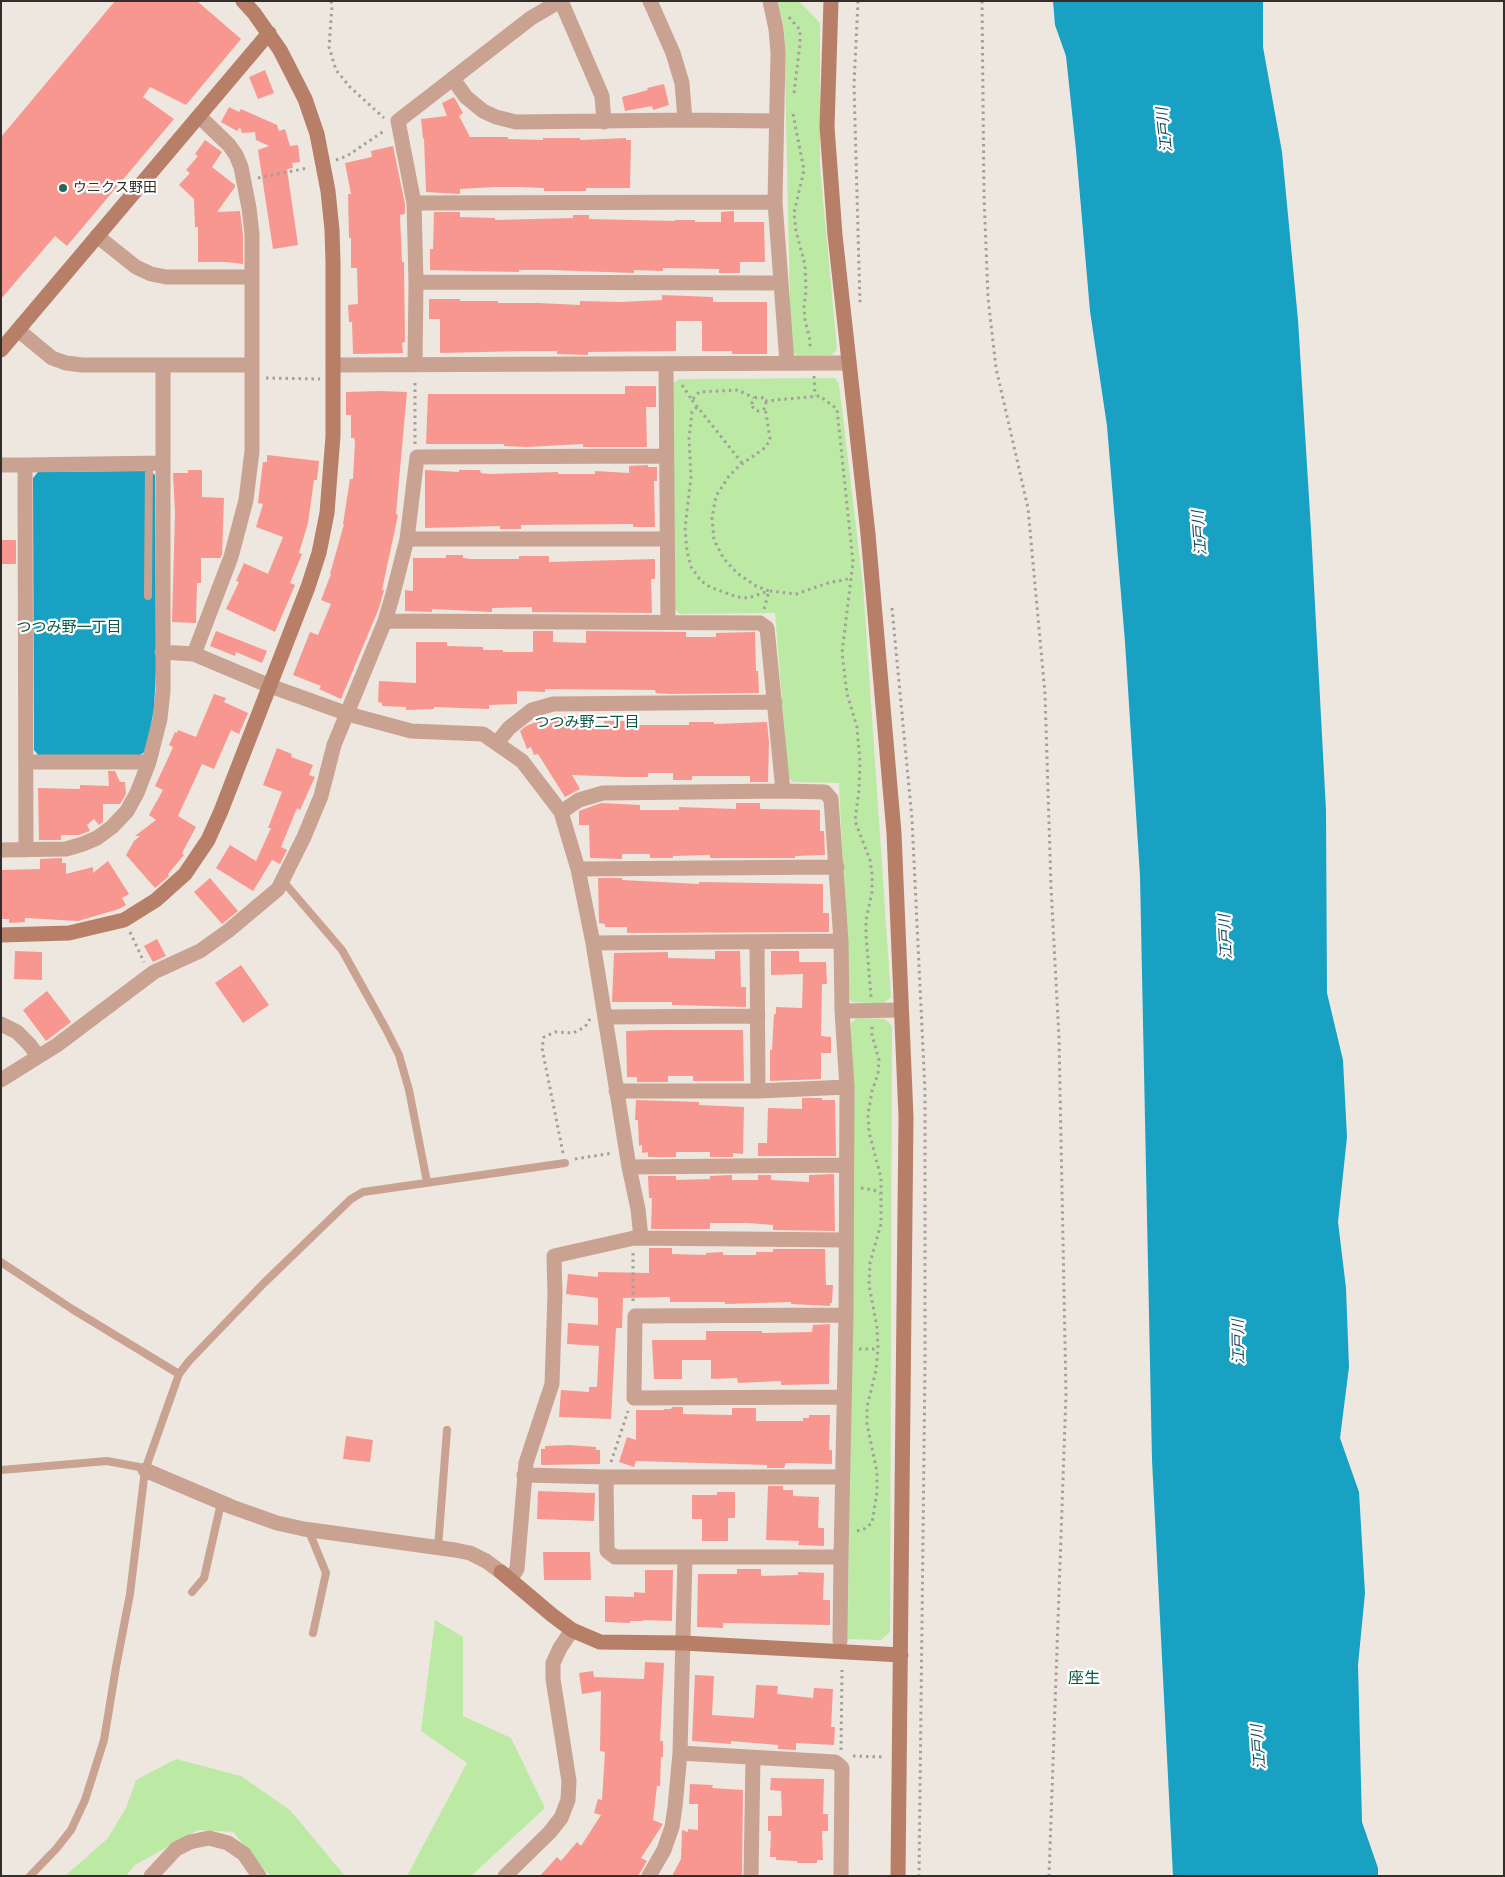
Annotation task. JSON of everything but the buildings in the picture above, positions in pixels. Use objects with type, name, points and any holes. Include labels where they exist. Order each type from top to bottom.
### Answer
[{"type":"street","points":[[1,935],[69,933],[124,920],[148,906],[185,874],[208,840],[221,811],[308,587],[319,553],[327,513],[333,436],[332,230],[318,165],[317,134],[305,99],[269,33],[243,1]]},
{"type":"street","points":[[415,370],[416,282],[414,203],[392,123],[454,79],[531,18],[560,1],[602,96],[604,122]]},
{"type":"street","points":[[650,1],[678,68],[682,84],[685,120]]},
{"type":"street","points":[[831,1],[827,126],[835,235],[868,534],[894,824],[906,1117],[898,1876]]},
{"type":"street","points":[[771,6],[776,29],[778,53],[775,202],[786,363]]},
{"type":"street","points":[[1,350],[269,33]]},
{"type":"street","points":[[454,79],[466,96],[484,111],[496,117],[516,122],[776,121]]},
{"type":"street","points":[[194,654],[232,558],[241,522],[252,451],[252,234],[244,181],[236,155],[229,145],[200,116]]},
{"type":"street","points":[[414,203],[775,202]]},
{"type":"street","points":[[97,236],[136,267],[150,274],[166,277],[252,277]]},
{"type":"street","points":[[416,282],[780,283]]},
{"type":"street","points":[[18,330],[52,358],[66,363],[82,365],[163,365],[251,372]]},
{"type":"street","points":[[333,372],[786,363],[812,369],[849,363]]},
{"type":"street","points":[[666,364],[668,622]]},
{"type":"street","points":[[1,850],[66,849],[97,838],[112,827],[127,810],[137,793],[149,762],[160,719],[163,691],[156,463],[163,365]]},
{"type":"street","points":[[1,1080],[57,1046],[150,975],[200,951],[269,897],[283,881],[321,796],[334,745],[348,714],[394,594],[407,539],[417,456],[666,456]]},
{"type":"street","points":[[1,465],[156,463]]},
{"type":"street","points":[[25,465],[26,850]]},
{"type":"street","points":[[407,539],[667,539]]},
{"type":"street","points":[[384,621],[760,623],[766,628],[783,791]]},
{"type":"street","points":[[162,652],[194,654],[270,686],[348,714],[412,731],[483,734],[522,761],[561,812],[578,869],[593,943],[598,1018],[616,1091],[638,1209],[637,1238]]},
{"type":"street","points":[[497,743],[509,728],[532,710],[554,704],[775,702]]},
{"type":"street","points":[[26,762],[149,762]]},
{"type":"street","points":[[561,812],[579,800],[604,793],[825,792],[831,799],[837,867],[842,1011],[847,1087],[846,1315],[841,1477],[840,1641]]},
{"type":"street","points":[[578,869],[837,867]]},
{"type":"street","points":[[593,943],[841,942]]},
{"type":"street","points":[[757,943],[758,1091]]},
{"type":"street","points":[[842,1011],[901,1010]]},
{"type":"street","points":[[598,1018],[758,1016]]},
{"type":"street","points":[[1,1024],[17,1032],[38,1056]]},
{"type":"street","points":[[616,1091],[758,1091],[847,1087]]},
{"type":"street","points":[[629,1167],[846,1165]]},
{"type":"street","points":[[506,1575],[517,1569],[526,1463],[552,1384],[555,1294],[554,1256],[637,1238],[845,1240]]},
{"type":"street","points":[[844,1397],[634,1398],[635,1316],[846,1315]]},
{"type":"street","points":[[146,1470],[221,1503],[277,1523],[308,1530],[470,1553],[486,1561],[506,1575],[572,1630],[600,1642],[684,1642],[900,1655]]},
{"type":"street","points":[[524,1475],[841,1477]]},
{"type":"street","points":[[606,1477],[606,1551],[615,1557],[841,1557]]},
{"type":"street","points":[[649,1876],[664,1850],[672,1827],[680,1753],[685,1558]]},
{"type":"street","points":[[506,1876],[550,1832],[561,1818],[568,1800],[569,1780],[553,1678],[553,1663],[572,1630]]},
{"type":"street","points":[[680,1753],[836,1762],[840,1760],[842,1768],[841,1876]]},
{"type":"street","points":[[751,1876],[753,1758]]},
{"type":"street","points":[[151,1876],[176,1849],[190,1842],[209,1838],[228,1843],[244,1854],[259,1876]]},
{"type":"lane","points":[[148,596],[156,463]]},
{"type":"lane","points":[[283,881],[342,950],[394,1047],[409,1090],[427,1182]]},
{"type":"lane","points":[[30,1876],[71,1830],[85,1800],[104,1740],[130,1594],[146,1470],[179,1374],[189,1361],[264,1283],[351,1200],[363,1192],[565,1162]]},
{"type":"lane","points":[[1,1262],[72,1309],[179,1374]]},
{"type":"lane","points":[[438,1548],[447,1430]]},
{"type":"lane","points":[[1,1470],[107,1462],[138,1466],[146,1470]]},
{"type":"lane","points":[[192,1592],[204,1578],[221,1503]]},
{"type":"lane","points":[[308,1530],[326,1574],[313,1633]]},
{"type":"path","points":[[244,181],[318,165],[347,156],[386,130],[392,123],[350,87],[336,70],[329,47],[331,1]]},
{"type":"path","points":[[982,1],[984,195],[988,298],[996,368],[1029,518],[1045,694],[1051,887],[1059,1038],[1066,1394],[1049,1876]]},
{"type":"path","points":[[771,6],[788,16],[800,30],[794,99]]},
{"type":"path","points":[[793,106],[804,170],[794,213],[796,231],[805,264],[806,290],[804,307],[810,340],[815,396]]},
{"type":"path","points":[[415,370],[415,448],[417,456]]},
{"type":"path","points":[[251,372],[333,372]]},
{"type":"path","points":[[682,380],[682,386],[696,407],[742,464]]},
{"type":"path","points":[[692,400],[699,392],[738,390],[754,398],[760,397],[765,402]]},
{"type":"path","points":[[765,402],[820,396],[837,409],[853,562],[842,653],[847,694],[856,727],[860,762],[855,821],[870,860],[872,874],[872,892],[866,920],[871,998]]},
{"type":"path","points":[[754,398],[752,405],[754,408],[757,410],[764,408]]},
{"type":"path","points":[[765,402],[764,408],[770,439],[766,447],[729,476],[716,496],[712,518],[714,540],[724,559],[737,573],[756,586],[769,591],[796,594],[828,582],[852,578]]},
{"type":"path","points":[[696,407],[692,412],[689,438],[691,477],[685,528],[691,567],[701,581],[710,587],[737,597],[748,598],[769,591]]},
{"type":"path","points":[[764,607],[769,591]]},
{"type":"path","points":[[124,920],[150,975]]},
{"type":"path","points":[[598,1018],[573,1033],[555,1032],[544,1037],[542,1048],[565,1162],[626,1151]]},
{"type":"path","points":[[841,1532],[854,1532],[864,1529],[872,1522],[877,1492],[877,1472],[867,1424],[867,1407],[876,1370],[879,1339],[869,1285],[870,1263],[881,1224],[881,1178],[870,1132],[868,1114],[872,1091],[878,1074],[879,1060],[872,1035],[872,1021]]},
{"type":"path","points":[[635,1316],[632,1310],[637,1238]]},
{"type":"path","points":[[606,1477],[634,1398]]},
{"type":"path","points":[[842,1670],[840,1760],[900,1757]]},
{"type":"green space","points":[[778,1],[799,1],[820,23],[820,167],[837,349],[832,355],[797,356],[791,350],[784,29]]},
{"type":"green space","points":[[835,378],[839,384],[863,585],[891,997],[883,1004],[852,1002],[849,998],[839,783],[792,782],[788,776],[775,613],[679,614],[673,606],[673,383],[679,379]]},
{"type":"green space","points":[[857,1018],[885,1019],[892,1026],[890,1632],[881,1640],[848,1639],[851,1023]]},
{"type":"green space","points":[[435,1620],[463,1637],[463,1716],[511,1738],[545,1808],[471,1876],[407,1876],[467,1763],[421,1731]]},
{"type":"green space","points":[[176,1759],[241,1776],[290,1810],[344,1875],[347,1876],[270,1876],[233,1832],[198,1830],[135,1865],[126,1876],[65,1876],[108,1838],[126,1808],[136,1780]]},
{"type":"water","name":"江戸川","points":[[1053,1],[1263,1],[1263,47],[1282,152],[1298,320],[1311,530],[1326,810],[1327,993],[1343,1060],[1347,1137],[1338,1222],[1346,1288],[1349,1367],[1340,1438],[1359,1492],[1365,1593],[1358,1665],[1362,1822],[1378,1868],[1378,1876],[1173,1876],[1152,1460],[1140,876],[1125,642],[1107,426],[1090,311],[1066,56],[1055,25]]},
{"type":"water","points":[[150,471],[155,475],[156,670],[154,709],[146,751],[140,755],[39,756],[34,750],[33,478],[38,472]]},
{"type":"place","name":"ウニクス野田","points":[[63,188]]},
{"type":"district","name":"つつみ野一丁目","points":[[69,628]]},
{"type":"district","name":"つつみ野二丁目","points":[[587,723]]},
{"type":"district","name":"座生","points":[[1084,1678]]}]
